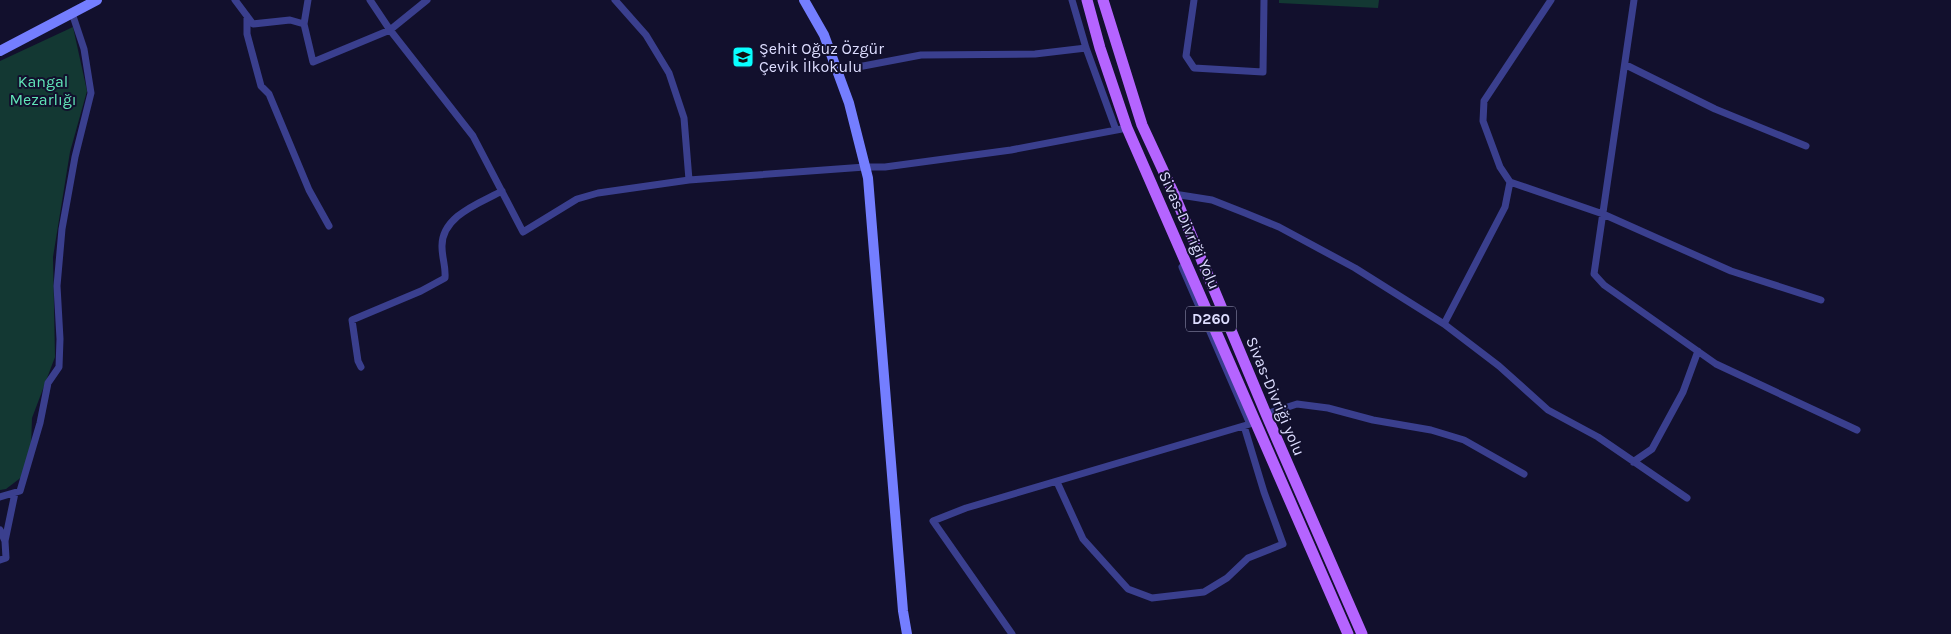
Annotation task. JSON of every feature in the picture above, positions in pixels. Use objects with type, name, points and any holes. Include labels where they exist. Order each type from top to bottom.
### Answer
[{"type":"main road","name":"Sivas-Divriği Yolu","points":[[1087,0],[1122,129],[1348,634]]},
{"type":"main road","name":"Sivas-Divriği yolu","points":[[1103,0],[1142,126],[1174,194],[1266,414],[1362,634]]},
{"type":"street","points":[[235,0],[253,24],[290,20],[304,24]]},
{"type":"street","points":[[308,0],[304,24],[313,62],[390,30],[427,0]]},
{"type":"street","points":[[370,0],[390,30],[473,136],[523,232],[577,200],[598,193],[689,180],[886,167],[1010,150],[1122,129]]},
{"type":"street","points":[[615,0],[646,35],[669,73],[684,118],[689,180]]},
{"type":"street","points":[[804,0],[824,35],[849,102],[868,178],[903,611],[907,634]]},
{"type":"street","points":[[1012,634],[933,521],[966,508],[1250,424],[1086,48],[1072,0]]},
{"type":"street","points":[[1194,0],[1186,56],[1194,68],[1263,72],[1264,0]]},
{"type":"street","points":[[1551,0],[1484,101],[1483,120],[1500,167],[1510,182],[1603,214],[1731,271],[1821,300]]},
{"type":"street","points":[[1634,0],[1594,274],[1604,285],[1716,364],[1857,430]]},
{"type":"street","points":[[0,51],[92,1]]},
{"type":"street","points":[[0,497],[20,491],[40,423],[48,382],[59,367],[60,338],[57,286],[62,229],[75,157],[91,93],[84,49],[72,13]]},
{"type":"street","points":[[247,16],[247,34],[261,86],[269,94],[309,190],[328,226]]},
{"type":"street","points":[[837,71],[920,54],[1035,54],[1086,48]]},
{"type":"street","points":[[1626,65],[1715,109],[1806,146]]},
{"type":"street","points":[[1444,324],[1505,207],[1510,182]]},
{"type":"street","points":[[361,367],[358,361],[352,320],[421,291],[445,278],[446,267],[442,247],[444,233],[454,218],[502,191]]},
{"type":"street","points":[[1174,194],[1212,200],[1279,227],[1355,268],[1444,324],[1499,366],[1548,410],[1598,437],[1687,498]]},
{"type":"street","points":[[1633,462],[1652,449],[1683,392],[1698,351]]},
{"type":"street","points":[[1266,414],[1297,404],[1328,408],[1373,420],[1431,430],[1464,440],[1524,474]]},
{"type":"street","points":[[1057,482],[1083,539],[1128,589],[1152,598],[1204,592],[1227,578],[1248,558],[1283,544],[1264,492],[1244,426]]},
{"type":"street","points":[[0,560],[6,558],[5,542],[15,493]]},
{"type":"street","points":[[0,530],[5,542]]},
{"type":"green space","points":[[1279,0],[1379,0],[1378,8],[1279,3]]},
{"type":"green space","name":"Kangal Mezarlığı","points":[[73,27],[87,91],[70,152],[53,257],[55,357],[32,418],[31,447],[23,476],[6,489],[0,490],[0,61]]},
{"type":"place","name":"Şehit Oğuz Özgür Çevik İlkokulu","points":[[743,57]]}]
